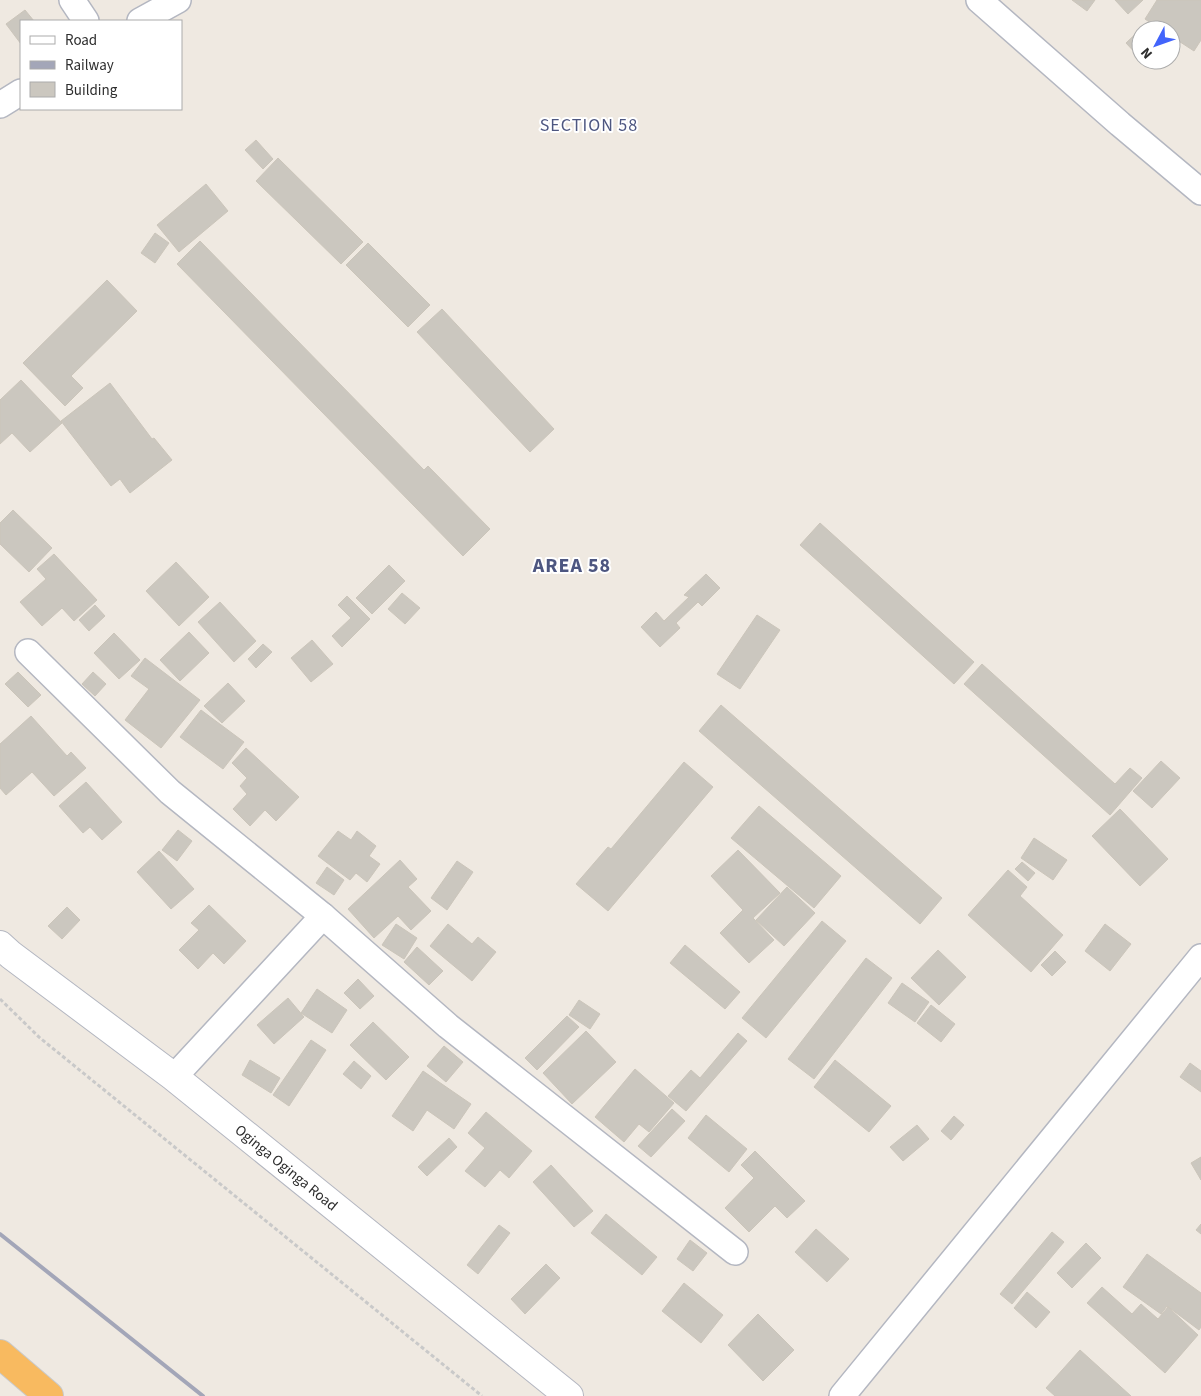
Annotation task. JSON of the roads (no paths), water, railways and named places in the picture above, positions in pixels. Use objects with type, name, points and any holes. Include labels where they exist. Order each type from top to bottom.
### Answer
[{"type":"highway","points":[[0,1354],[49,1396]]},
{"type":"street","points":[[72,0],[85,20]]},
{"type":"street","points":[[142,20],[178,0]]},
{"type":"street","points":[[979,0],[1120,124],[1201,192]]},
{"type":"street","points":[[0,105],[20,93]]},
{"type":"street","points":[[28,652],[170,792],[323,916],[448,1026],[735,1252]]},
{"type":"street","points":[[174,1077],[323,916]]},
{"type":"street","name":"Oginga Oginga Road","points":[[0,945],[174,1077],[569,1396]]},
{"type":"street","points":[[842,1396],[1201,957]]},
{"type":"railway","points":[[0,1234],[203,1396]]},
{"type":"district","name":"SECTION 58","points":[[589,125]]},
{"type":"district","name":"AREA 58","points":[[572,566]]}]
